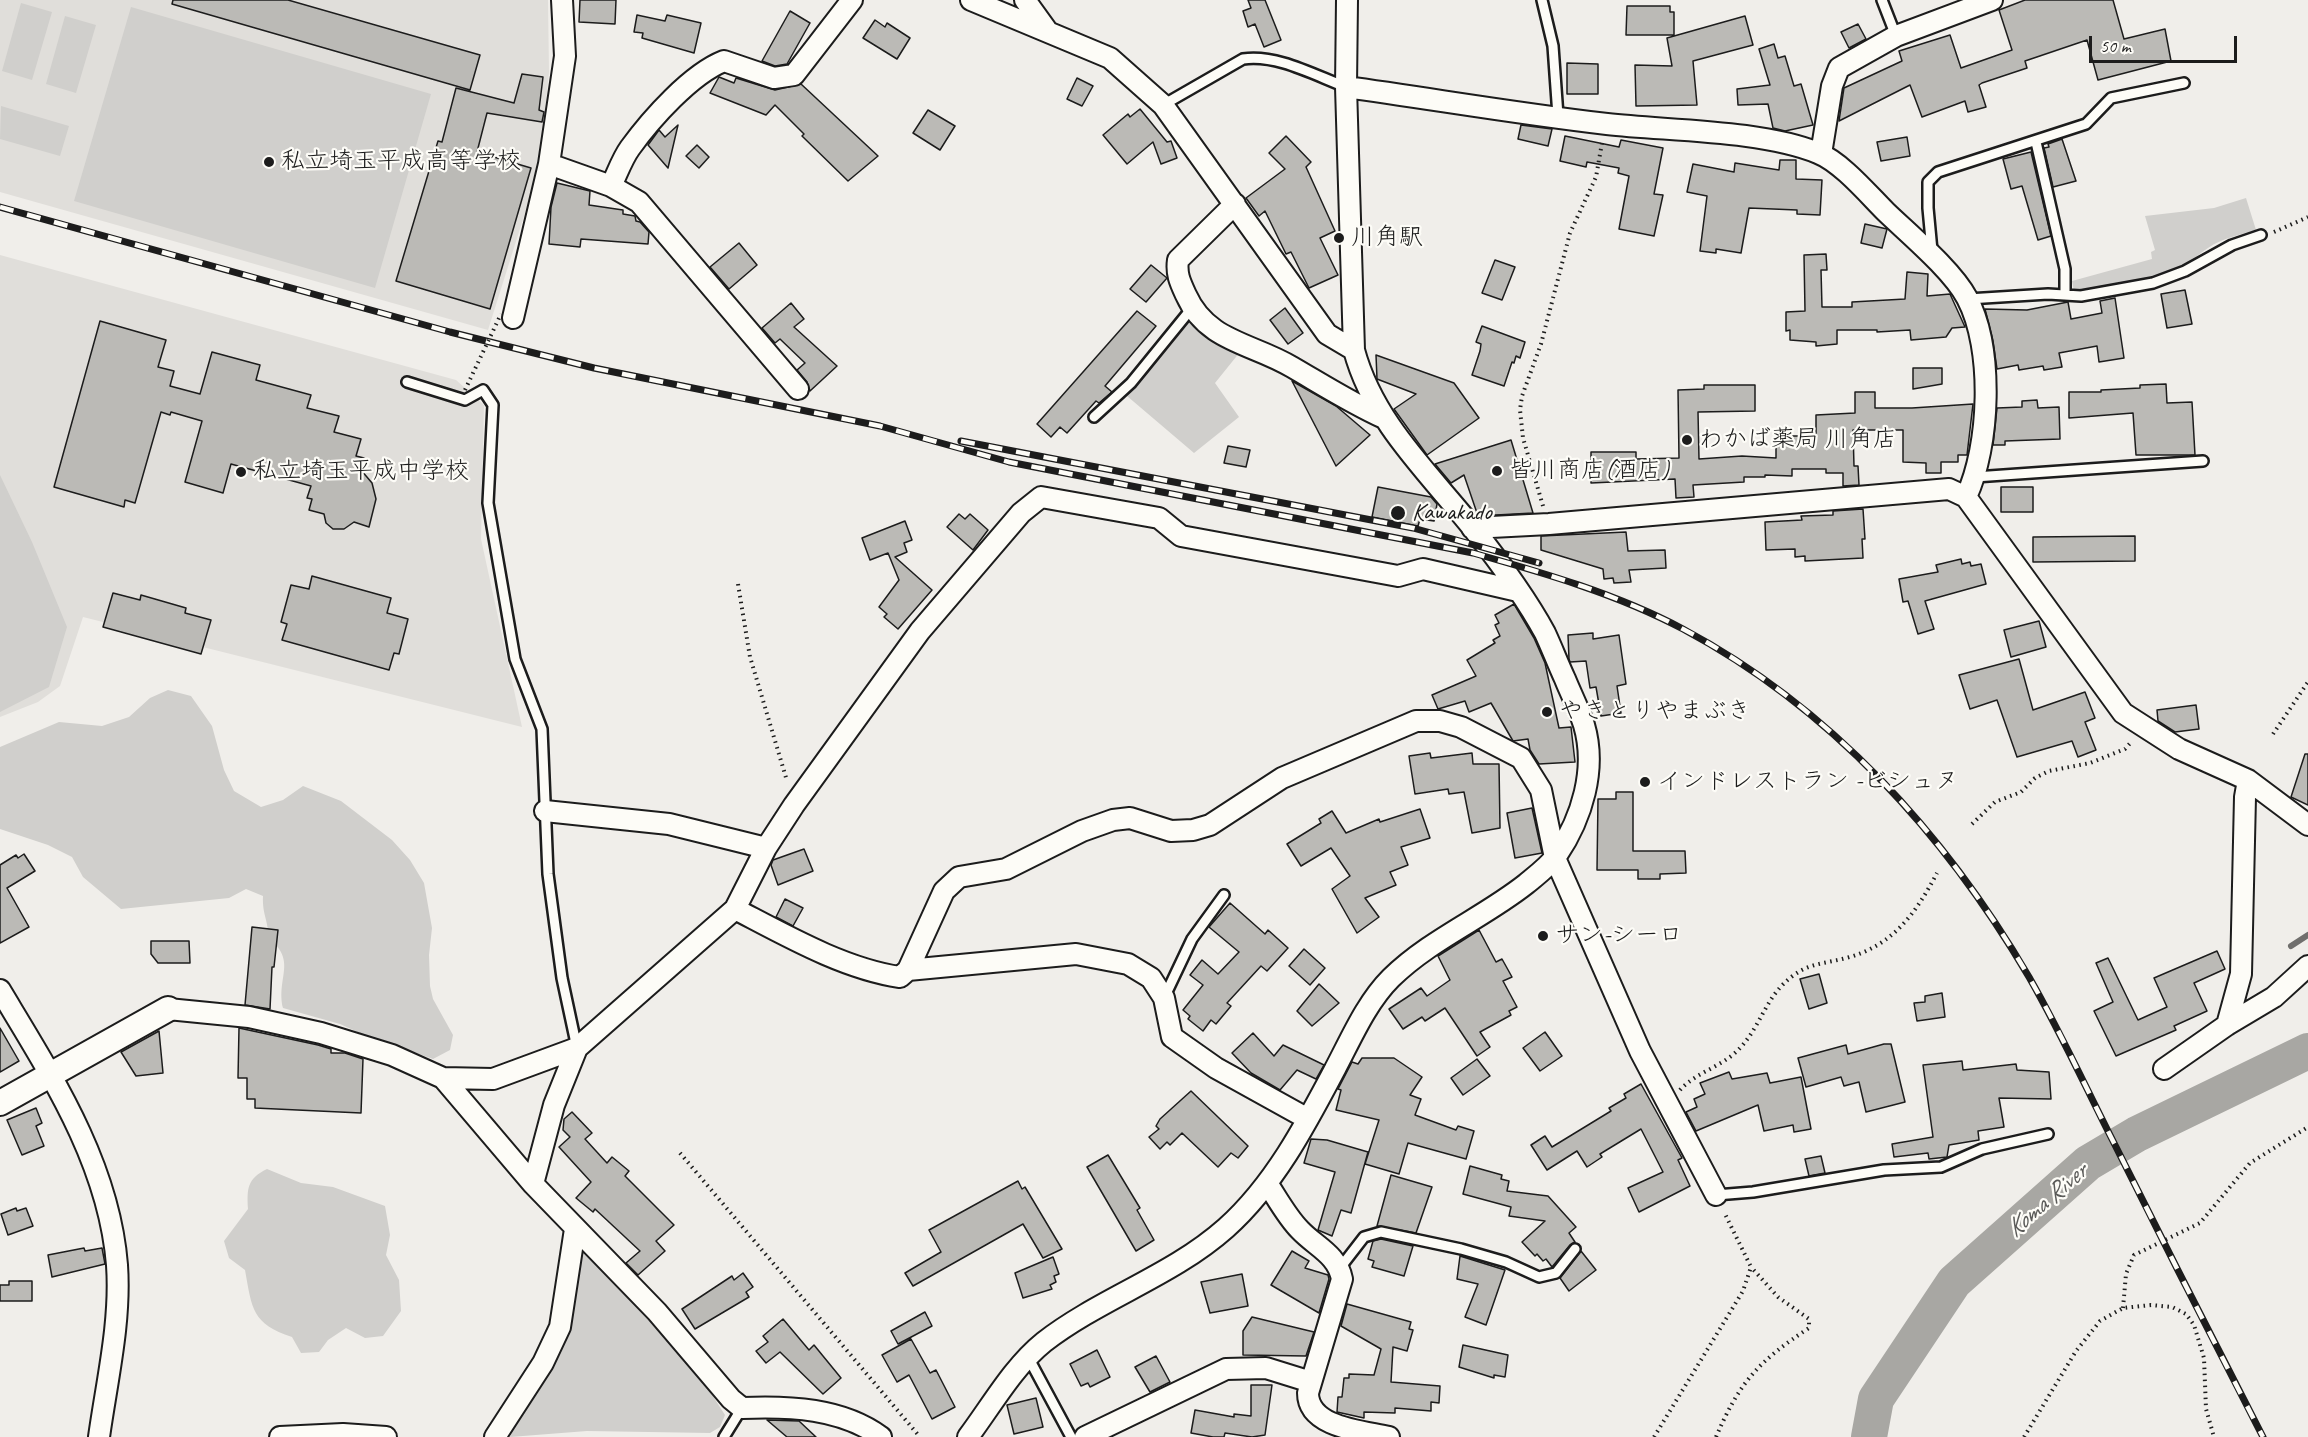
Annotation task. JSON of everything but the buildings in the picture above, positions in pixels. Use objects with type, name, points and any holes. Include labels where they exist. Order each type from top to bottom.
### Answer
[{"type":"street","points":[[507,316],[549,164],[565,56],[562,0]]},
{"type":"street","points":[[610,186],[628,149],[671,102],[707,68],[724,61],[774,78],[794,75],[852,0]]},
{"type":"street","points":[[971,0],[1046,29],[1110,58],[1163,105],[1326,334],[1354,350]]},
{"type":"street","points":[[1024,0],[1046,29]]},
{"type":"street","points":[[1821,154],[1832,86],[1839,68],[1896,36],[1992,0]]},
{"type":"street","points":[[968,1437],[1028,1357],[1076,1319],[1187,1258],[1225,1229],[1266,1183],[1308,1119],[1359,1022],[1388,981],[1422,952],[1510,897],[1555,858],[1569,835],[1588,779],[1589,757],[1585,729],[1545,634],[1518,591],[1472,528],[1384,418],[1362,381],[1354,350],[1346,87],[1349,3]]},
{"type":"street","points":[[1346,87],[1605,123],[1788,142],[1821,154],[1853,179],[1933,259],[1968,299],[1978,330],[1986,375],[1976,477],[1966,497]]},
{"type":"street","points":[[549,164],[610,186],[639,202],[798,389]]},
{"type":"street","points":[[1235,204],[1178,260],[1176,272],[1192,308],[1214,332],[1290,366],[1352,404],[1384,418]]},
{"type":"street","points":[[1472,528],[1549,524],[1930,488],[1949,489],[1966,497],[2123,713],[2179,749],[2248,780],[2308,825]]},
{"type":"street","points":[[0,1103],[52,1077],[168,1009],[249,1017],[321,1033],[392,1055],[443,1078],[493,1079],[578,1048],[735,909],[765,848],[794,804],[920,631],[1021,513],[1041,498],[1159,518],[1181,536],[1398,576],[1423,569],[1518,591]]},
{"type":"street","points":[[735,909],[807,946],[886,975],[900,977],[908,970],[944,891],[959,877],[1006,869],[1082,831],[1113,820],[1130,818],[1171,831],[1193,830],[1210,825],[1282,778],[1416,721],[1440,721],[1461,728],[1521,758],[1542,790],[1555,858],[1640,1051],[1716,1195]]},
{"type":"street","points":[[2227,1025],[2241,974],[2245,797],[2248,780]]},
{"type":"street","points":[[545,811],[669,824],[765,848]]},
{"type":"street","points":[[908,970],[1076,954],[1128,964],[1150,978],[1164,998],[1172,1037],[1216,1068],[1308,1119]]},
{"type":"street","points":[[2164,1069],[2227,1025],[2274,997],[2308,966]]},
{"type":"street","points":[[0,990],[52,1077],[85,1143],[104,1200],[117,1264],[117,1316],[99,1437]]},
{"type":"street","points":[[533,1184],[554,1105],[578,1048]]},
{"type":"street","points":[[443,1078],[533,1184],[657,1312],[730,1399],[742,1408],[780,1406],[848,1419],[881,1437]]},
{"type":"street","points":[[1266,1183],[1299,1229],[1331,1255],[1340,1268],[1342,1279],[1311,1382],[1308,1404],[1317,1416],[1342,1427],[1389,1437]]},
{"type":"street","points":[[495,1437],[543,1363],[560,1327],[575,1229]]},
{"type":"street","points":[[1085,1437],[1226,1369],[1266,1368],[1311,1382]]},
{"type":"street","points":[[284,1437],[386,1437]]},
{"type":"lane","points":[[1542,0],[1553,46],[1558,116]]},
{"type":"lane","points":[[1882,0],[1896,36]]},
{"type":"lane","points":[[1163,105],[1243,59],[1257,57],[1279,62],[1346,87]]},
{"type":"lane","points":[[1933,259],[1928,182],[1938,172],[2086,124],[2110,99],[2184,83]]},
{"type":"lane","points":[[2036,142],[2065,269],[2065,295]]},
{"type":"lane","points":[[1968,299],[2081,296],[2153,283],[2185,271],[2232,245],[2262,236]]},
{"type":"lane","points":[[1094,417],[1131,383],[1192,308]]},
{"type":"lane","points":[[407,382],[465,400],[483,390],[493,405],[488,503],[515,659],[543,729],[548,874],[562,978],[578,1048]]},
{"type":"lane","points":[[1976,477],[2203,461]]},
{"type":"lane","points":[[1164,998],[1192,939],[1224,895]]},
{"type":"lane","points":[[1716,1195],[1753,1192],[1884,1170],[1941,1167],[1982,1149],[2048,1134]]},
{"type":"lane","points":[[1340,1268],[1364,1237],[1381,1232],[1461,1249],[1506,1262],[1539,1277],[1556,1273],[1575,1249]]},
{"type":"lane","points":[[1028,1357],[1071,1437]]},
{"type":"lane","points":[[724,1437],[742,1408]]},
{"type":"path","points":[[1549,524],[1528,460],[1521,403],[1541,344],[1570,233],[1596,177],[1605,123]]},
{"type":"path","points":[[2262,236],[2308,217]]},
{"type":"path","points":[[465,390],[507,316]]},
{"type":"path","points":[[738,584],[750,657],[794,804]]},
{"type":"path","points":[[2273,734],[2308,682]]},
{"type":"path","points":[[1972,824],[1995,802],[2021,792],[2035,778],[2049,771],[2090,762],[2125,749],[2145,729]]},
{"type":"path","points":[[1667,1104],[1684,1086],[1740,1049],[1776,990],[1796,974],[1812,965],[1855,956],[1896,934],[1911,917],[1937,873]]},
{"type":"path","points":[[2123,1308],[2126,1274],[2134,1255],[2200,1223],[2250,1164],[2308,1126]]},
{"type":"path","points":[[680,1153],[920,1437]]},
{"type":"path","points":[[1716,1195],[1750,1267],[1778,1297],[1809,1319],[1809,1328],[1768,1356],[1753,1370],[1737,1392],[1716,1437]]},
{"type":"path","points":[[1654,1437],[1743,1291],[1750,1267]]},
{"type":"path","points":[[2024,1437],[2076,1351],[2100,1321],[2123,1308],[2151,1305],[2172,1307],[2186,1314],[2194,1325],[2202,1349],[2206,1409],[2214,1437]]},
{"type":"shaded area","name":"私立埼玉平成高等学校","points":[[0,0],[548,0],[549,72],[543,132],[530,197],[488,330],[0,192]]},
{"type":"shaded area","points":[[21,3],[52,12],[32,80],[2,71]]},
{"type":"shaded area","points":[[131,7],[431,94],[375,288],[74,201]]},
{"type":"shaded area","points":[[65,16],[96,25],[76,93],[46,84]]},
{"type":"shaded area","points":[[1,106],[69,126],[60,156],[0,139]]},
{"type":"shaded area","points":[[2246,198],[2256,230],[2219,242],[2174,270],[2150,278],[2074,291],[2072,281],[2152,259],[2151,252],[2155,250],[2145,216],[2214,208]]},
{"type":"shaded area","name":"私立埼玉平成中学校","points":[[0,255],[456,380],[484,405],[481,539],[522,727],[83,617],[60,686],[38,702],[0,717]]},
{"type":"shaded area","points":[[1194,317],[1240,352],[1215,383],[1239,417],[1194,453],[1127,396]]},
{"type":"shaded area","points":[[0,475],[32,542],[67,627],[49,687],[0,712]]},
{"type":"shaded area","points":[[168,690],[191,696],[212,726],[224,770],[234,791],[261,807],[283,800],[303,786],[341,801],[392,840],[410,860],[424,883],[432,928],[429,955],[430,986],[433,999],[453,1035],[450,1050],[433,1059],[340,1024],[283,1008],[284,962],[277,946],[268,938],[263,896],[246,889],[229,898],[121,909],[83,877],[72,857],[48,845],[0,829],[0,747],[59,722],[102,726],[129,717],[150,698]]},
{"type":"shaded area","points":[[267,1169],[301,1183],[333,1187],[385,1206],[390,1235],[386,1255],[399,1280],[401,1311],[383,1336],[365,1338],[346,1328],[328,1340],[319,1352],[301,1353],[292,1337],[269,1327],[256,1313],[252,1305],[245,1270],[229,1258],[224,1241],[248,1209],[248,1190],[252,1181]]},
{"type":"shaded area","points":[[586,1249],[691,1362],[725,1415],[720,1427],[710,1433],[587,1431],[510,1437],[578,1255]]},
{"type":"waterway","points":[[2291,946],[2308,935]]},
{"type":"waterway","name":"Koma River","points":[[1869,1437],[1876,1399],[1954,1282],[2088,1163],[2137,1134],[2308,1051]]},
{"type":"railway","points":[[0,207],[450,332],[594,368],[880,426],[1009,462],[1473,553],[1606,595],[1683,629],[1737,661],[1788,697],[1835,736],[1880,779],[1922,825],[1960,873],[1996,924],[2040,997],[2263,1437]]},
{"type":"railway","points":[[961,441],[1413,528],[1539,563]]},
{"type":"place","name":"私立埼玉平成高等学校","points":[[269,162]]},
{"type":"place","name":"川角駅","points":[[1339,238]]},
{"type":"place","name":"わかば薬局 川角店","points":[[1687,440]]},
{"type":"place","name":"皆川商店(酒店)","points":[[1497,471]]},
{"type":"place","name":"私立埼玉平成中学校","points":[[241,472]]},
{"type":"place","name":"Kawakado","points":[[1398,513]]},
{"type":"place","name":"やきとりやまぶき","points":[[1547,712]]},
{"type":"place","name":"インドレストラン -ビシュヌ","points":[[1645,782]]},
{"type":"place","name":"サン-シーロ","points":[[1543,936]]}]
